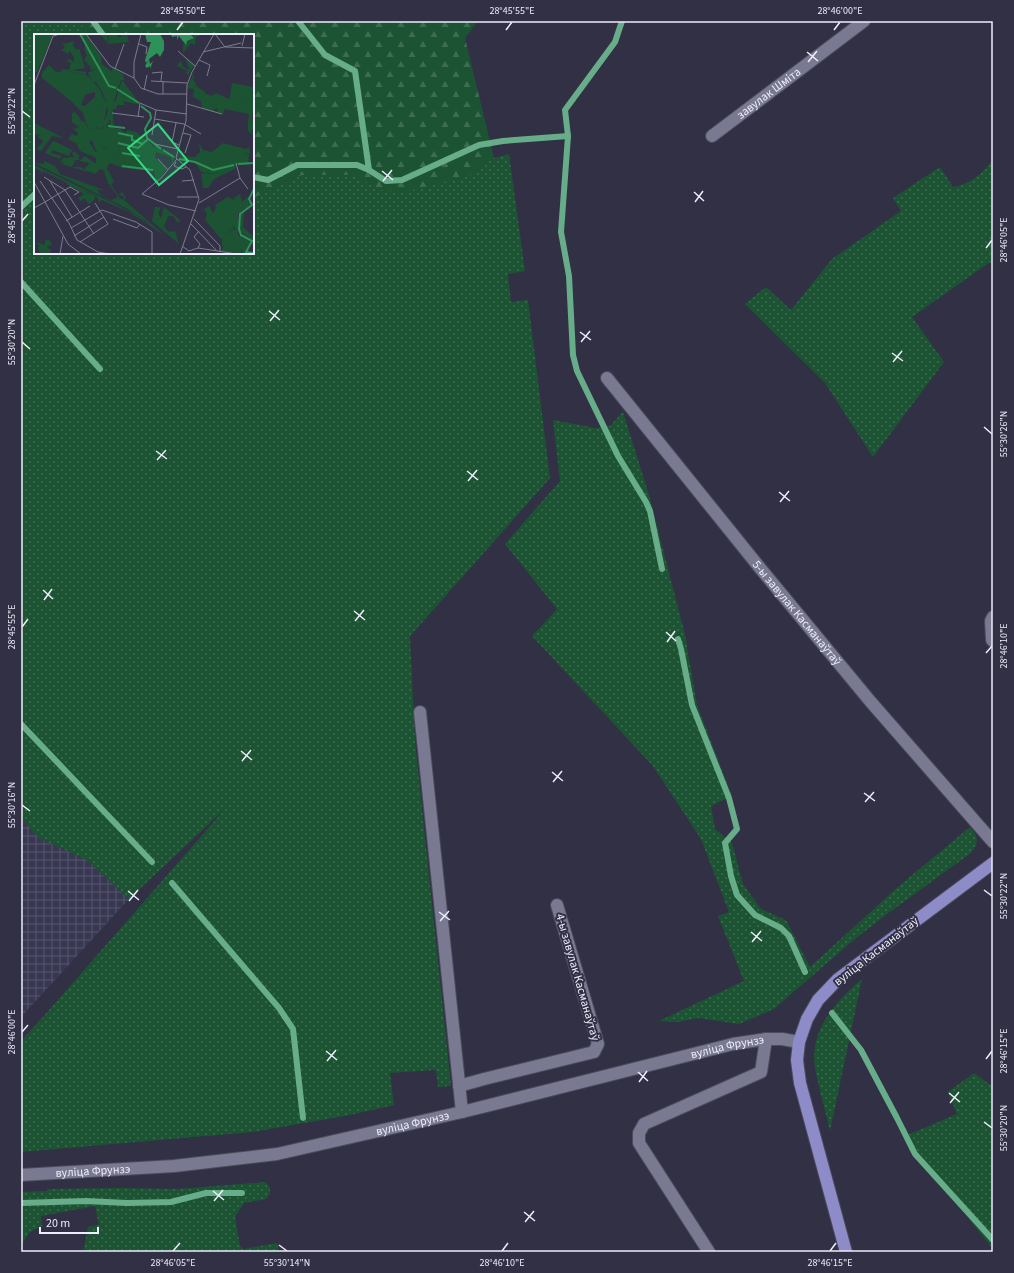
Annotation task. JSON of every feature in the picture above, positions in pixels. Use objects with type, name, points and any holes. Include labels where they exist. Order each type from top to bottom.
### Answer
[{"type":"main road","name":"вуліца Касманаўтаў","points":[[846,1252],[800,1083],[797,1060],[799,1042],[807,1019],[818,1000],[838,979],[993,863]]},
{"type":"street","name":"завулак Шміта","points":[[712,136],[864,21]]},
{"type":"street","name":"5-ы завулак Касманаўтаў","points":[[607,378],[870,702],[993,842]]},
{"type":"street","points":[[993,617],[991,621],[993,641]]},
{"type":"street","points":[[420,712],[462,1112]]},
{"type":"street","name":"4-ы завулак Касманаўтаў","points":[[459,1086],[594,1052],[598,1044],[557,906]]},
{"type":"street","points":[[709,1252],[639,1143],[639,1133],[644,1124],[761,1072],[766,1039]]},
{"type":"street","name":"вуліца Фрунзэ","points":[[21,1175],[174,1166],[276,1154],[462,1112],[733,1044],[766,1039],[782,1039],[799,1042]]},
{"type":"shaded area","points":[[21,818],[39,838],[87,860],[129,899],[21,1017]]},
{"type":"green space","points":[[21,21],[79,21],[88,34],[34,34],[34,254],[254,254],[254,198],[302,175],[355,175],[379,190],[464,178],[494,158],[509,154],[525,271],[508,274],[511,302],[528,300],[550,478],[410,636],[415,741],[451,1086],[438,1087],[436,1070],[390,1073],[394,1105],[350,1115],[252,1132],[21,1152],[21,1041],[225,809],[129,899],[87,860],[39,838],[21,818]]},
{"type":"green space","points":[[79,21],[478,21],[465,38],[494,158],[464,178],[409,191],[379,190],[355,175],[302,175],[254,198],[254,34],[88,34]]},
{"type":"green space","points":[[993,159],[993,265],[990,262],[912,317],[944,362],[873,457],[825,383],[745,304],[766,287],[791,310],[832,259],[901,211],[893,198],[940,167],[953,187],[965,184],[986,169]]},
{"type":"green space","points":[[623,412],[649,495],[685,635],[697,705],[732,796],[711,806],[715,829],[732,843],[743,884],[761,909],[786,920],[810,967],[899,886],[970,827],[977,840],[977,843],[971,853],[850,943],[774,1009],[739,1024],[698,1018],[677,1022],[659,1021],[744,981],[718,916],[729,912],[701,839],[653,766],[532,636],[557,609],[505,544],[560,481],[553,420],[596,428],[610,426]]},
{"type":"green space","points":[[862,979],[830,1131],[815,1068],[814,1054],[816,1041],[820,1029],[834,1007]]},
{"type":"green space","points":[[974,1073],[993,1087],[993,1249],[965,1214],[912,1155],[903,1137],[957,1114],[948,1092]]},
{"type":"green space","points":[[265,1182],[270,1187],[270,1194],[266,1199],[244,1203],[235,1217],[240,1246],[243,1249],[277,1243],[279,1252],[83,1252],[88,1227],[99,1225],[95,1206],[41,1216],[42,1226],[30,1232],[21,1245],[21,1192],[47,1191],[47,1189],[177,1189]]},
{"type":"waterway","points":[[93,21],[102,34]]},
{"type":"waterway","points":[[298,21],[325,55],[355,71],[369,170]]},
{"type":"waterway","points":[[622,21],[615,42],[565,110],[568,136],[561,232],[569,276],[573,355],[577,371],[618,456],[650,511],[662,569]]},
{"type":"waterway","points":[[254,177],[268,180],[297,165],[357,165],[369,170],[386,181],[402,180],[479,145],[503,141],[568,136]]},
{"type":"waterway","points":[[21,207],[34,195]]},
{"type":"waterway","points":[[21,282],[100,369]]},
{"type":"waterway","points":[[678,639],[692,705],[729,798],[737,829],[725,843],[731,876],[737,895],[755,915],[781,928],[789,936],[805,972]]},
{"type":"waterway","points":[[21,724],[152,862]]},
{"type":"waterway","points":[[172,883],[279,1008],[293,1029],[303,1118]]},
{"type":"waterway","points":[[832,1013],[861,1050],[915,1154],[993,1240]]},
{"type":"waterway","points":[[21,1203],[86,1201],[127,1203],[171,1202],[206,1193],[242,1193]]}]
